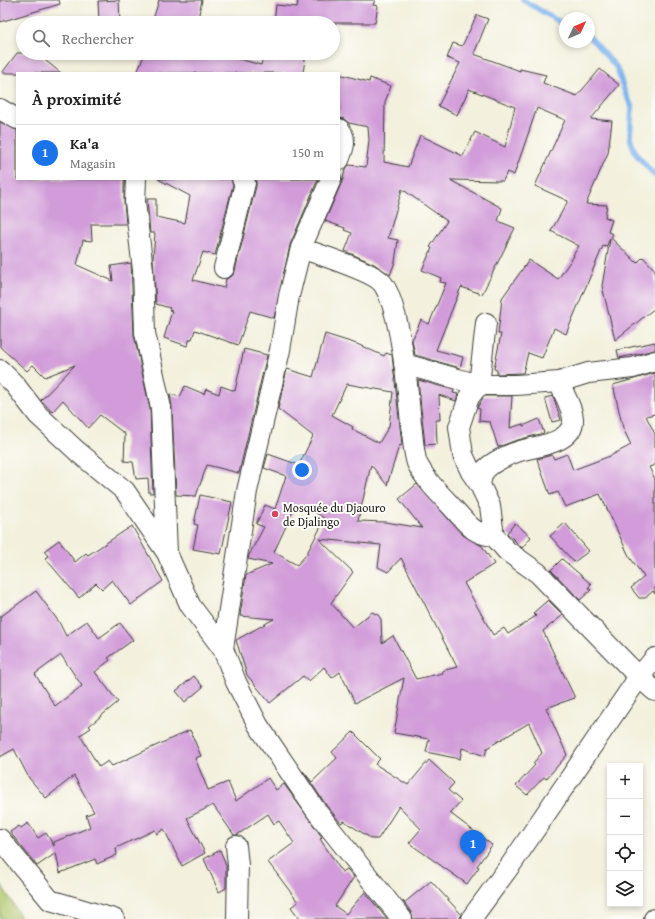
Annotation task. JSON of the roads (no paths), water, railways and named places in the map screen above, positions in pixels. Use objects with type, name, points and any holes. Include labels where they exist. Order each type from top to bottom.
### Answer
[{"type":"street","points":[[0,109],[16,118]]},
{"type":"street","points":[[340,130],[344,134],[344,147],[340,157]]},
{"type":"street","points":[[136,180],[135,202],[143,270],[145,333],[160,408],[167,553]]},
{"type":"street","points":[[224,268],[245,180]]},
{"type":"street","points":[[223,649],[247,491],[280,350],[289,296],[301,248],[331,180]]},
{"type":"street","points":[[301,248],[363,272],[382,283],[388,293],[395,316],[404,364],[417,462],[425,477],[469,526],[480,534],[494,536]]},
{"type":"street","points":[[486,323],[479,384],[469,397],[459,428],[463,455],[490,506],[494,536],[507,551],[538,573],[639,677],[655,691]]},
{"type":"street","points":[[404,364],[479,384],[516,385],[559,382],[588,373],[632,368],[655,361]]},
{"type":"street","points":[[0,370],[15,385],[43,420],[125,491],[167,553],[190,605],[223,649],[236,682],[258,724],[317,812],[402,919]]},
{"type":"street","points":[[480,485],[485,470],[497,462],[516,452],[561,438],[570,430],[573,422],[572,414],[559,382]]},
{"type":"street","points":[[471,919],[512,863],[639,677],[655,658]]},
{"type":"street","points":[[0,839],[50,900],[114,919]]},
{"type":"street","points":[[236,846],[238,865],[237,919]]},
{"type":"waterway","points":[[523,0],[559,21]]},
{"type":"waterway","points":[[595,43],[617,68],[625,93],[632,107],[630,138],[636,154],[655,176]]},
{"type":"place","name":"Mosquée du Djaouro de Djalingo","points":[[275,514]]},
{"type":"place","name":"Ka'a","points":[[473,863]]}]
